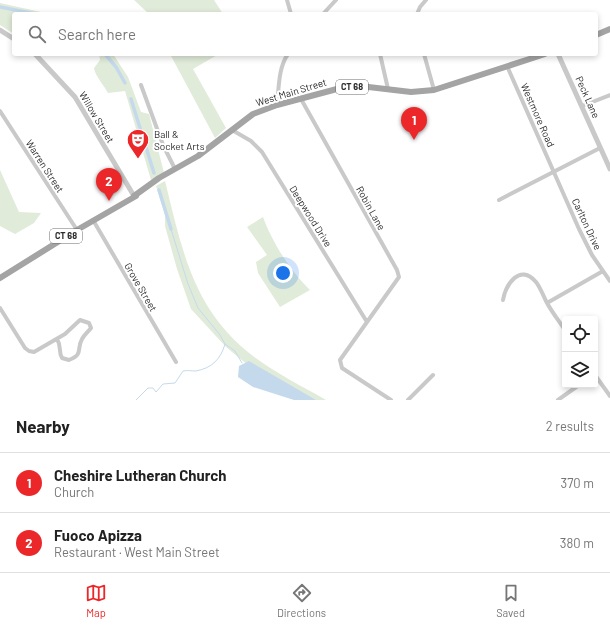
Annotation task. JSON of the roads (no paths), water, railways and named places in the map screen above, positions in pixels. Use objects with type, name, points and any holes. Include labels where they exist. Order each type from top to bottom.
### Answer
[{"type":"main road","points":[[598,34],[610,29]]},
{"type":"main road","name":"West Main Street","points":[[0,278],[93,220],[134,196],[162,182],[176,170],[198,156],[231,129],[254,114],[277,105],[339,88],[360,86],[411,92],[434,90],[539,56]]},
{"type":"street","points":[[287,0],[290,12]]},
{"type":"street","points":[[325,12],[336,0]]},
{"type":"street","points":[[418,12],[426,0]]},
{"type":"street","points":[[0,30],[12,38]]},
{"type":"street","name":"Willow Street","points":[[37,56],[75,97],[134,196]]},
{"type":"street","points":[[277,105],[279,78],[287,56]]},
{"type":"street","points":[[380,56],[388,89]]},
{"type":"street","points":[[425,56],[434,90]]},
{"type":"street","name":"Peck Lane","points":[[559,56],[610,169]]},
{"type":"street","name":"Westmore Road","points":[[507,66],[555,171]]},
{"type":"street","points":[[141,85],[164,145],[176,170]]},
{"type":"street","points":[[582,106],[610,95]]},
{"type":"street","name":"Robin Lane","points":[[301,99],[400,277],[367,322]]},
{"type":"street","name":"Warren Street","points":[[0,111],[77,230]]},
{"type":"street","name":"Deepwood Drive","points":[[231,129],[251,141],[262,152],[367,322]]},
{"type":"street","points":[[499,200],[600,148]]},
{"type":"street","name":"Carlton Drive","points":[[555,171],[578,229],[610,281]]},
{"type":"street","name":"Grove Street","points":[[93,220],[176,362]]},
{"type":"street","points":[[547,303],[603,271]]},
{"type":"street","points":[[503,300],[509,282],[516,276],[523,275],[530,277],[536,282],[547,303],[562,326]]},
{"type":"street","points":[[0,308],[29,351],[38,351],[57,339],[65,334],[80,320],[89,323],[91,328],[81,341],[80,352],[75,358],[69,360],[62,358],[60,354],[61,348],[57,339]]},
{"type":"street","points":[[367,322],[340,360],[342,368],[391,400]]},
{"type":"street","points":[[408,400],[433,375]]},
{"type":"street","points":[[598,379],[610,396]]},
{"type":"street","points":[[558,400],[575,388]]},
{"type":"water","points":[[249,361],[316,400],[294,400],[253,387],[238,377],[239,366]]},
{"type":"waterway","points":[[0,7],[25,12]]},
{"type":"waterway","points":[[107,56],[116,67],[125,83]]},
{"type":"waterway","points":[[131,99],[154,173]]},
{"type":"waterway","points":[[159,190],[171,229]]},
{"type":"waterway","points":[[171,229],[188,284],[198,308],[220,335],[225,344],[235,351],[242,363]]},
{"type":"waterway","points":[[136,400],[148,388],[153,388],[156,392],[163,384],[175,383],[183,371],[196,371],[207,368],[215,362],[221,354],[225,344]]},
{"type":"place","name":"Cheshire Lutheran Church","points":[[414,140]]},
{"type":"place","name":"Ball & Socket Arts","points":[[138,160]]},
{"type":"place","name":"Fuoco Apizza","points":[[109,201]]}]
